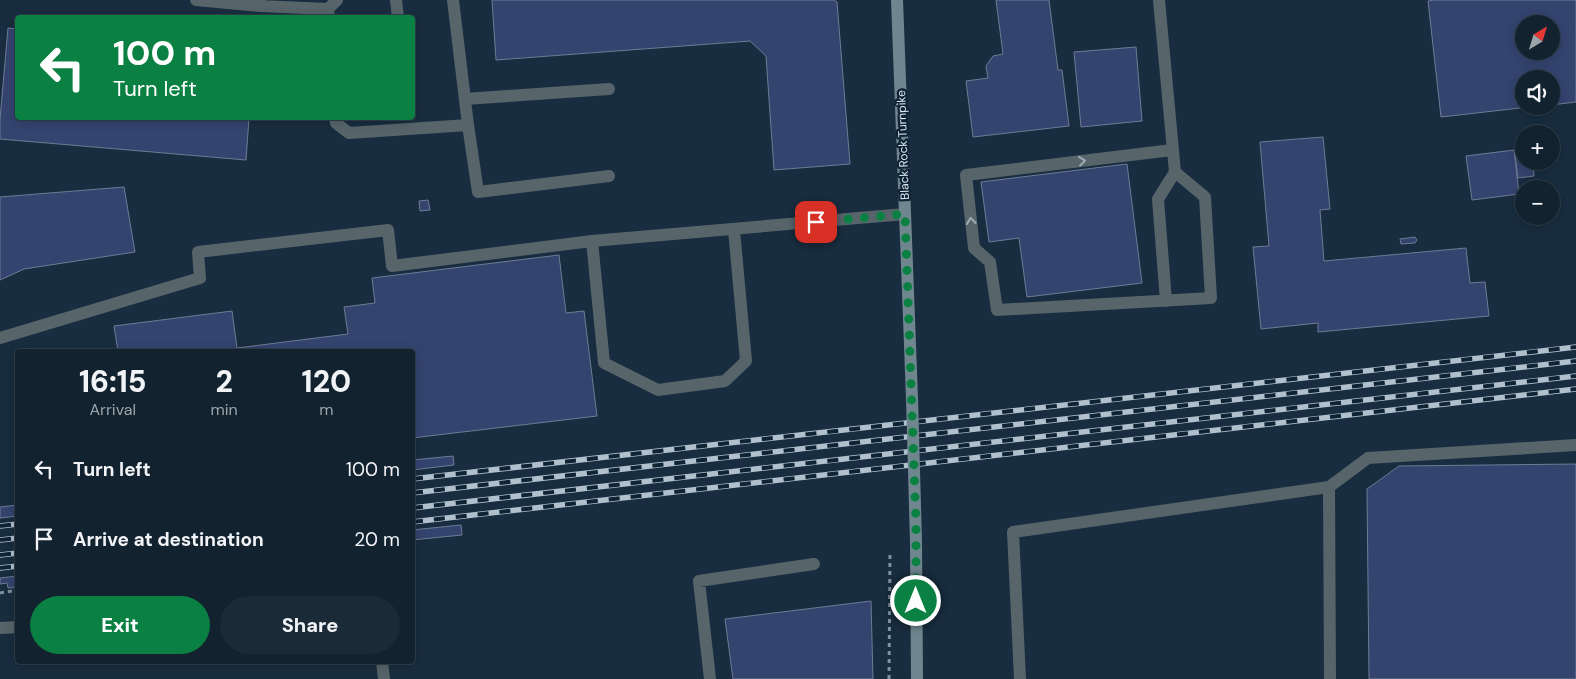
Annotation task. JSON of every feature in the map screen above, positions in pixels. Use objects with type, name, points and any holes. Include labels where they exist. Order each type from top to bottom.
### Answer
[{"type":"main road","name":"Black Rock Turnpike","points":[[897,0],[912,398],[916,542],[916,679]]},
{"type":"lane","points":[[196,0],[331,9]]},
{"type":"lane","points":[[396,0],[398,15]]},
{"type":"lane","points":[[453,0],[478,192],[609,176]]},
{"type":"lane","points":[[1158,0],[1175,172],[1158,199],[1166,301]]},
{"type":"lane","points":[[465,99],[609,90]]},
{"type":"lane","points":[[335,120],[336,123],[348,133],[409,123],[468,125]]},
{"type":"lane","points":[[1172,150],[966,175],[974,248],[990,262],[997,310],[1212,298],[1205,197],[1175,172]]},
{"type":"lane","points":[[0,338],[200,278],[198,252],[388,230],[392,266],[592,241],[905,214]]},
{"type":"lane","points":[[592,241],[604,363],[658,390],[725,381],[746,361],[734,230]]},
{"type":"lane","points":[[1020,679],[1013,532],[1329,487],[1368,458],[1576,445]]},
{"type":"lane","points":[[1329,487],[1330,679]]},
{"type":"lane","points":[[710,679],[699,581],[814,564]]},
{"type":"lane","points":[[0,628],[15,627]]},
{"type":"lane","points":[[382,664],[384,679]]},
{"type":"path","points":[[889,679],[890,552]]},
{"type":"path","points":[[0,593],[15,590]]},
{"type":"building","points":[[492,0],[834,0],[837,2],[850,164],[774,170],[766,56],[750,41],[496,60]]},
{"type":"building","points":[[996,0],[1049,0],[1058,70],[1062,70],[1069,126],[973,137],[966,81],[988,78],[986,66],[993,56],[1003,54]]},
{"type":"building","points":[[1576,0],[1576,102],[1560,104],[1560,70],[1515,70],[1515,109],[1441,117],[1428,1]]},
{"type":"building","points":[[8,28],[15,29],[15,120],[249,120],[246,160],[0,139]]},
{"type":"building","points":[[1136,47],[1142,121],[1081,127],[1074,52]]},
{"type":"building","points":[[1323,137],[1330,209],[1320,210],[1324,261],[1466,248],[1470,283],[1485,282],[1489,316],[1318,332],[1318,323],[1261,329],[1253,247],[1269,246],[1260,142]]},
{"type":"building","points":[[1514,150],[1517,180],[1515,180],[1515,195],[1472,200],[1466,156]]},
{"type":"building","points":[[1127,164],[1142,283],[1027,297],[1019,238],[989,242],[981,182]]},
{"type":"building","points":[[1517,170],[1534,170],[1534,176],[1518,178]]},
{"type":"building","points":[[124,187],[135,252],[24,269],[0,280],[0,197]]},
{"type":"building","points":[[428,200],[430,210],[420,211],[419,201]]},
{"type":"building","points":[[1415,237],[1417,240],[1415,243],[1401,244],[1400,239]]},
{"type":"building","points":[[559,255],[566,313],[584,311],[597,416],[415,438],[415,349],[118,349],[114,326],[232,311],[237,348],[348,334],[344,307],[375,303],[372,278]]},
{"type":"building","points":[[453,456],[454,465],[415,470],[415,460]]},
{"type":"building","points":[[1576,464],[1576,679],[1369,679],[1367,489],[1399,466]]},
{"type":"building","points":[[15,505],[15,516],[0,518],[0,507]]},
{"type":"building","points":[[461,525],[462,535],[415,540],[415,530]]},
{"type":"building","points":[[15,576],[15,587],[8,588],[7,583],[0,584],[0,578]]},
{"type":"building","points":[[871,601],[873,679],[733,679],[725,619]]},
{"type":"railway","points":[[415,479],[1576,347]]},
{"type":"railway","points":[[415,493],[1576,361]]},
{"type":"railway","points":[[415,508],[1576,376]]},
{"type":"railway","points":[[415,522],[1576,389]]},
{"type":"railway","points":[[0,526],[15,524]]},
{"type":"railway","points":[[0,540],[15,538]]},
{"type":"railway","points":[[0,555],[15,553]]},
{"type":"railway","points":[[0,568],[15,566]]},
{"type":"route","points":[[816,222],[905,214],[916,524],[916,601]]}]
